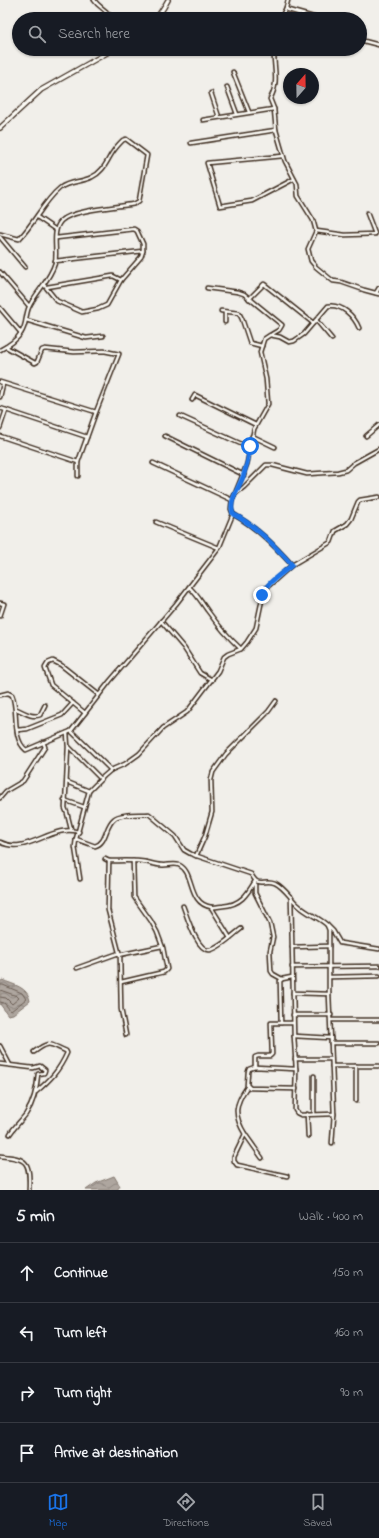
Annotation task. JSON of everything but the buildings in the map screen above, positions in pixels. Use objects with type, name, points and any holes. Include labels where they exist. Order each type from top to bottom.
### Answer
[{"type":"street","points":[[94,0],[108,12]]},
{"type":"street","points":[[161,12],[168,0]]},
{"type":"street","points":[[284,12],[288,0]]},
{"type":"street","points":[[286,8],[292,12]]},
{"type":"street","points":[[367,42],[379,45]]},
{"type":"street","points":[[0,128],[41,90],[102,56]]},
{"type":"street","points":[[274,56],[276,82],[275,89],[270,99],[274,109],[276,130],[283,156],[297,184],[298,196],[313,220],[316,230],[308,249],[311,260],[316,267],[333,281],[342,282],[378,293],[379,288]]},
{"type":"street","points":[[233,72],[249,112]]},
{"type":"street","points":[[227,87],[237,114]]},
{"type":"street","points":[[211,93],[218,117]]},
{"type":"street","points":[[203,120],[274,109]]},
{"type":"street","points":[[191,144],[276,130]]},
{"type":"street","points":[[0,234],[19,239],[26,232],[52,196],[60,188],[74,181],[91,178],[102,171],[114,150],[123,140],[126,139],[147,155],[139,201],[134,204],[74,213],[61,221],[56,230],[55,261],[52,272],[45,286],[29,306],[25,325],[21,333],[14,342],[0,350]]},
{"type":"street","points":[[283,156],[207,163],[220,206],[252,201],[294,179]]},
{"type":"street","points":[[316,230],[345,235],[375,234],[367,212]]},
{"type":"street","points":[[37,217],[56,230]]},
{"type":"street","points":[[45,286],[57,301],[82,312],[98,309],[107,305],[121,280],[141,257],[144,251],[143,244],[137,231],[134,229],[56,238]]},
{"type":"street","points":[[0,237],[25,267]]},
{"type":"street","points":[[55,261],[144,251]]},
{"type":"street","points":[[0,272],[29,306]]},
{"type":"street","points":[[45,286],[113,276],[121,280]]},
{"type":"street","points":[[249,298],[264,284],[313,324]]},
{"type":"street","points":[[0,695],[8,693],[12,695],[16,703],[17,730],[21,745],[26,750],[71,731],[219,548],[233,514],[231,508],[232,500],[244,475],[252,436],[256,425],[268,404],[266,379],[260,352],[264,340],[279,330],[282,325],[249,298],[238,292],[207,288]]},
{"type":"street","points":[[270,335],[280,337],[289,342],[294,341],[304,334],[328,306],[334,305],[352,316],[359,328]]},
{"type":"street","points":[[0,308],[21,333]]},
{"type":"street","points":[[221,311],[239,313],[250,343],[262,346]]},
{"type":"street","points":[[225,312],[225,322]]},
{"type":"street","points":[[26,320],[86,338],[103,336]]},
{"type":"street","points":[[316,320],[326,330],[332,339]]},
{"type":"street","points":[[6,347],[35,363],[37,362],[42,350],[45,349],[89,352],[104,351],[119,354],[78,462],[78,476]]},
{"type":"street","points":[[0,397],[2,383],[96,412]]},
{"type":"street","points":[[192,400],[195,395],[256,425]]},
{"type":"street","points":[[0,408],[87,437]]},
{"type":"street","points":[[0,428],[6,410]]},
{"type":"street","points":[[180,416],[250,448]]},
{"type":"street","points":[[366,436],[379,426]]},
{"type":"street","points":[[0,436],[78,462]]},
{"type":"street","points":[[166,436],[244,475]]},
{"type":"street","points":[[252,436],[275,447]]},
{"type":"street","points":[[235,494],[266,465],[272,465],[307,474],[338,472],[346,470],[354,463],[379,450]]},
{"type":"street","points":[[153,463],[232,500]]},
{"type":"street","points":[[80,879],[75,847],[89,791],[111,770],[125,764],[134,757],[163,728],[187,712],[212,680],[224,657],[241,649],[256,628],[264,590],[292,565],[331,542],[335,531],[347,524],[351,519],[360,500],[379,497]]},
{"type":"street","points":[[233,514],[248,522],[292,565]]},
{"type":"street","points":[[156,522],[219,548]]},
{"type":"street","points":[[189,587],[196,593],[203,605],[225,634],[241,649]]},
{"type":"street","points":[[0,603],[4,604],[0,616]]},
{"type":"street","points":[[161,621],[184,648],[200,673],[212,680]]},
{"type":"street","points":[[85,713],[51,685],[45,668],[48,663],[53,661],[62,665],[99,695]]},
{"type":"street","points":[[196,856],[205,836],[212,812],[211,780],[213,772],[226,754],[268,712],[276,701]]},
{"type":"street","points":[[17,730],[27,729],[62,715],[72,703]]},
{"type":"street","points":[[16,708],[32,716],[36,716],[40,715],[45,705]]},
{"type":"street","points":[[71,731],[111,770]]},
{"type":"street","points":[[66,732],[68,747],[67,782],[64,800],[71,829]]},
{"type":"street","points":[[0,798],[6,791],[27,777],[31,768],[45,748],[43,742]]},
{"type":"street","points":[[68,747],[101,779]]},
{"type":"street","points":[[67,782],[89,791]]},
{"type":"street","points":[[64,800],[84,807]]},
{"type":"street","points":[[76,839],[97,846],[102,842],[109,825],[114,818],[127,815],[149,814],[175,836],[184,850],[196,856],[251,874],[255,881],[255,894],[270,923],[273,937],[270,951],[271,971],[273,974],[282,979],[292,977]]},
{"type":"street","points":[[0,842],[14,845],[31,843],[41,837],[71,829],[79,832]]},
{"type":"street","points":[[105,859],[109,861],[133,861],[162,865],[180,865],[186,871],[195,896],[201,902],[211,907],[232,906],[238,903],[250,891],[255,881]]},
{"type":"street","points":[[109,861],[108,910],[119,954],[121,1009],[126,1035]]},
{"type":"street","points":[[121,982],[166,971],[162,946],[151,921],[134,897],[133,861]]},
{"type":"street","points":[[255,881],[271,882],[283,889],[298,906],[327,925],[333,931],[340,943],[379,949]]},
{"type":"street","points":[[290,897],[293,1023],[296,1069],[295,1110],[297,1113],[334,1114]]},
{"type":"street","points":[[183,906],[198,942],[204,949],[209,950],[216,948],[241,929]]},
{"type":"street","points":[[211,907],[230,938]]},
{"type":"street","points":[[327,925],[329,930],[329,994],[334,1114],[332,1143]]},
{"type":"street","points":[[77,968],[119,954],[162,946]]},
{"type":"street","points":[[292,947],[329,946]]},
{"type":"street","points":[[292,967],[379,966]]},
{"type":"street","points":[[330,977],[379,976]]},
{"type":"street","points":[[281,1022],[280,981],[282,979]]},
{"type":"street","points":[[293,993],[329,994]]},
{"type":"street","points":[[293,1015],[331,1015]]},
{"type":"street","points":[[331,1020],[379,1020]]},
{"type":"street","points":[[255,1067],[255,1057],[272,1054],[271,1023],[293,1023]]},
{"type":"street","points":[[294,1036],[331,1038]]},
{"type":"street","points":[[331,1043],[379,1043]]},
{"type":"street","points":[[34,1052],[45,1044],[49,1044],[66,1051],[67,1053],[61,1067],[36,1093]]},
{"type":"street","points":[[0,1046],[10,1065]]},
{"type":"street","points":[[295,1059],[331,1059]]},
{"type":"street","points":[[0,1064],[33,1068],[40,1066],[45,1070],[44,1073],[38,1074],[36,1093],[26,1115],[10,1134]]},
{"type":"street","points":[[331,1066],[379,1066]]},
{"type":"street","points":[[356,1066],[356,1102]]},
{"type":"street","points":[[262,1158],[239,1124],[236,1106],[247,1087],[249,1069],[255,1067],[296,1069]]},
{"type":"street","points":[[314,1076],[314,1114]]},
{"type":"street","points":[[247,1087],[296,1089]]},
{"type":"street","points":[[307,1114],[308,1136]]},
{"type":"street","points":[[245,1134],[234,1158],[237,1165],[287,1176]]},
{"type":"street","points":[[0,1156],[16,1158],[23,1161],[28,1166],[30,1173],[29,1190]]},
{"type":"water","points":[[2,980],[20,987],[29,996],[30,1001],[13,1014],[8,1015],[0,1004],[0,983]]},
{"type":"water","points":[[114,1176],[120,1186],[117,1190],[86,1190],[96,1183]]},
{"type":"route","points":[[250,446],[244,475],[232,500],[231,508],[233,514],[248,522],[292,565],[273,581],[264,590],[262,595]]}]
